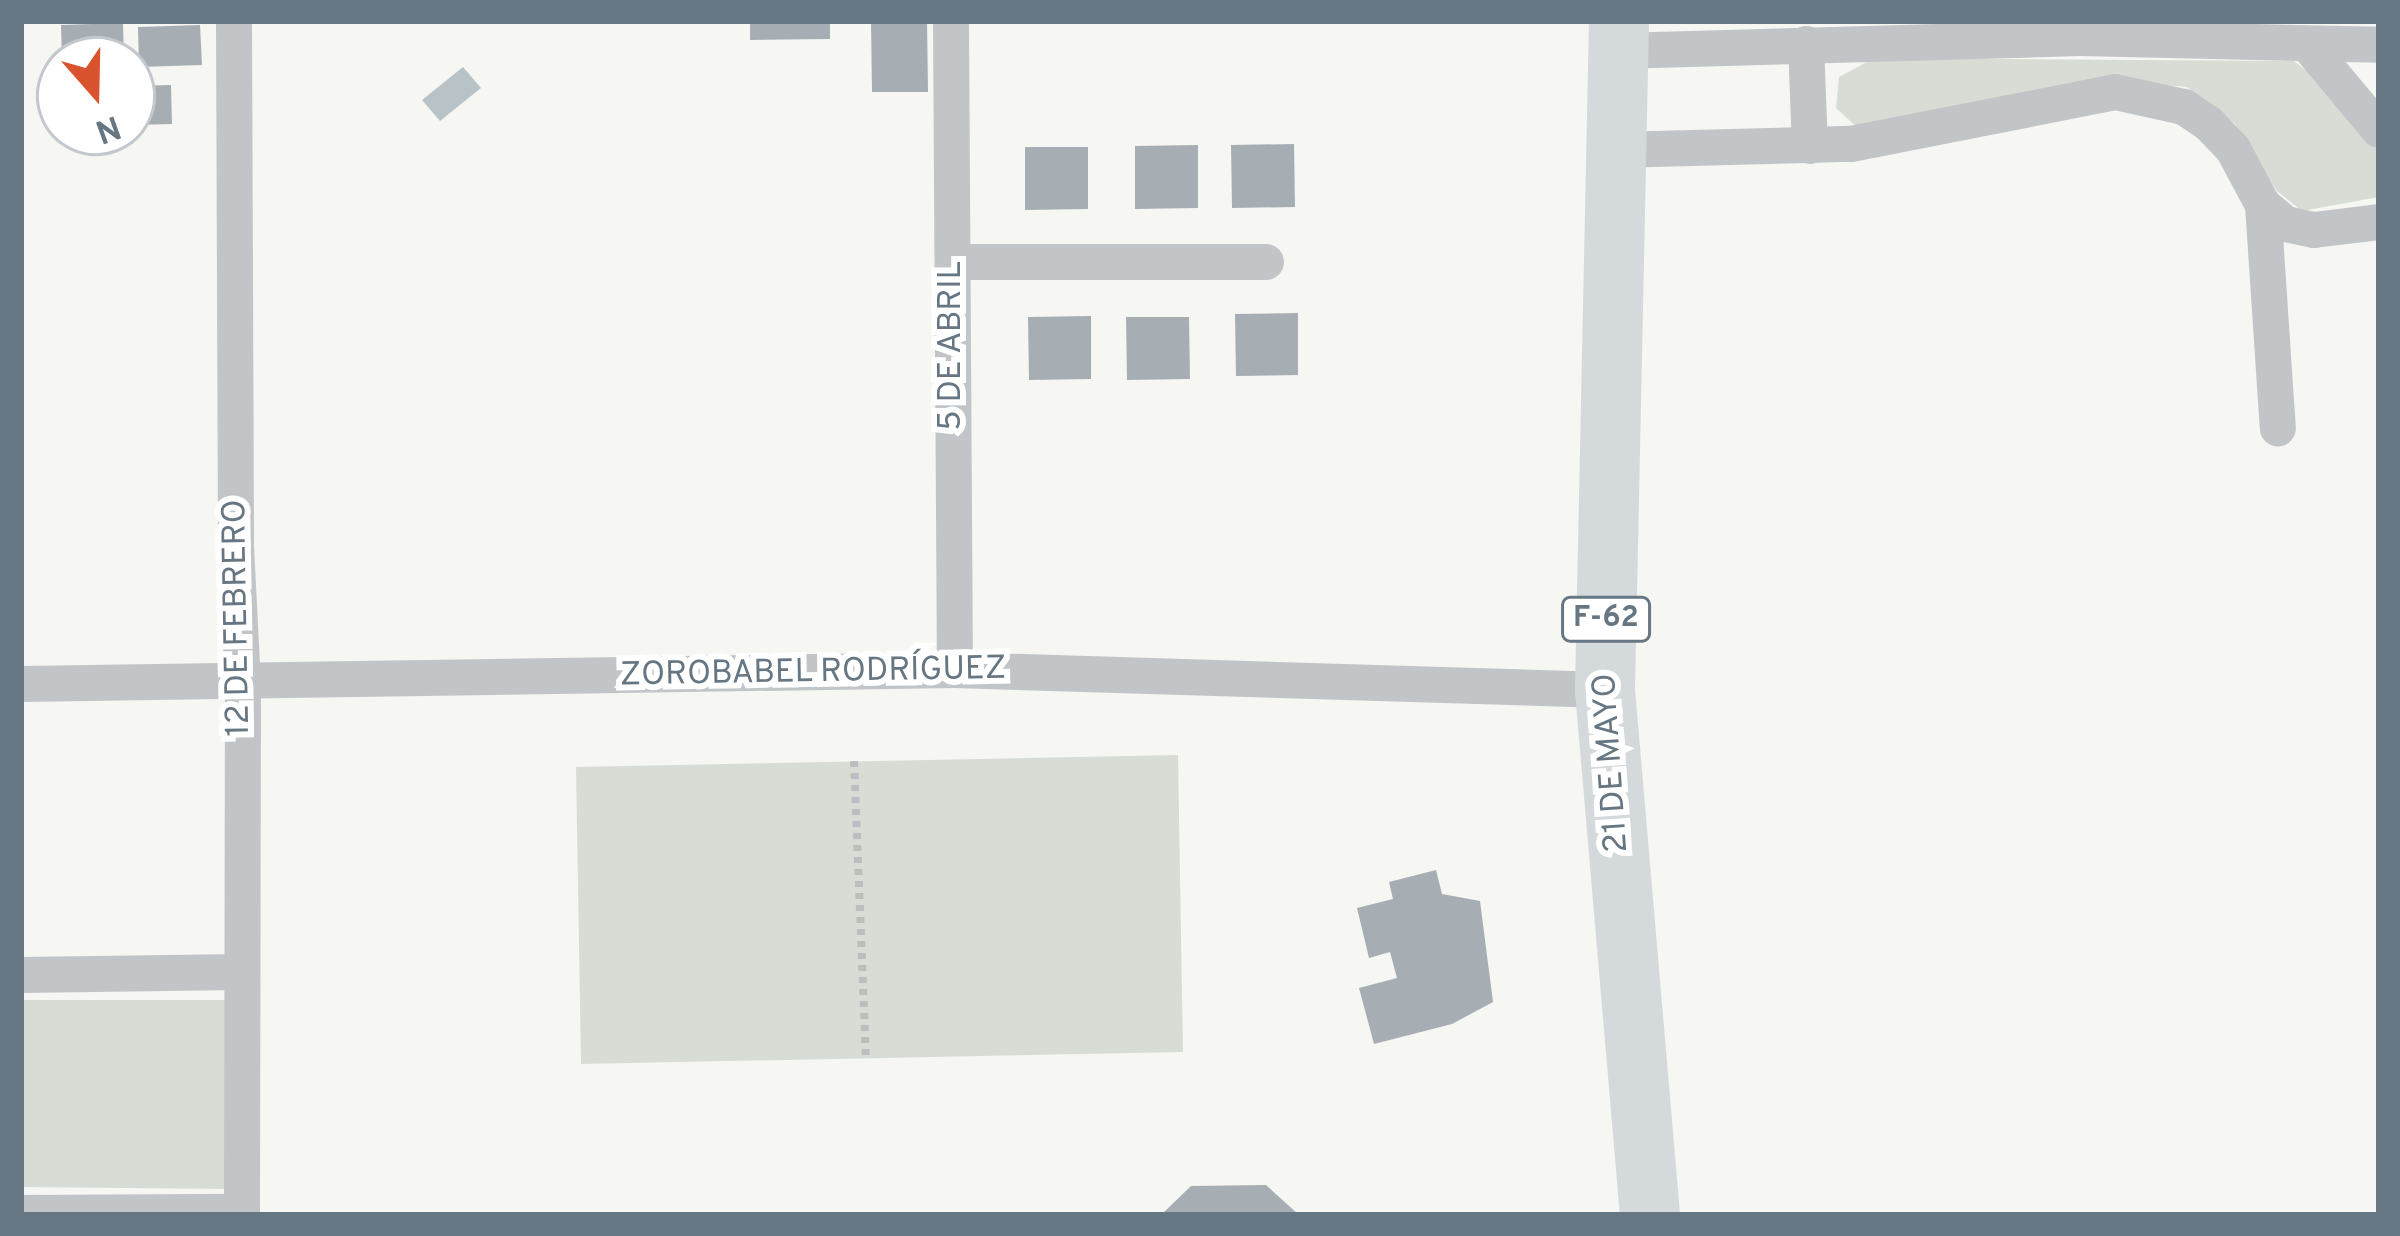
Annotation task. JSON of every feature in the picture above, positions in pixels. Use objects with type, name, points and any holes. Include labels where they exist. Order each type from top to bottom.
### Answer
[{"type":"main road","name":"21 DE MAYO","points":[[1618,36],[1605,690],[1650,1215]]},
{"type":"street","name":"12 DE FEBRERO","points":[[234,21],[236,546],[243,682],[242,1214]]},
{"type":"street","name":"5 DE ABRIL","points":[[951,21],[955,670]]},
{"type":"street","points":[[1618,36],[1807,44],[2080,38],[2379,45]]},
{"type":"street","points":[[1807,44],[1810,146]]},
{"type":"street","points":[[2308,45],[2379,130]]},
{"type":"street","points":[[1614,150],[1851,144],[2116,92],[2184,106],[2209,124],[2233,149],[2263,205],[2286,224],[2314,230],[2379,222]]},
{"type":"street","points":[[2263,205],[2278,428]]},
{"type":"street","points":[[952,262],[1266,262]]},
{"type":"street","name":"ZOROBABEL RODRÍGUEZ","points":[[21,684],[955,670],[1605,690]]},
{"type":"street","points":[[21,975],[242,972]]},
{"type":"street","points":[[21,1214],[242,1214]]},
{"type":"path","points":[[854,761],[866,1058]]},
{"type":"shaded area","points":[[1874,58],[2294,61],[2317,79],[2379,152],[2379,197],[2302,211],[2277,191],[2235,124],[2187,87],[2116,81],[1859,129],[1836,108],[1839,77]]},
{"type":"shaded area","points":[[463,67],[481,88],[440,121],[422,100]]},
{"type":"shaded area","points":[[1178,755],[1183,1052],[581,1064],[576,767]]},
{"type":"shaded area","points":[[21,1000],[230,1000],[228,1189],[21,1187]]},
{"type":"building","points":[[750,21],[830,21],[830,39],[750,40]]},
{"type":"building","points":[[871,21],[927,21],[928,92],[872,92]]},
{"type":"building","points":[[123,23],[123,36],[61,36],[61,25]]},
{"type":"building","points":[[200,25],[202,65],[156,66],[156,36],[138,36],[138,27]]},
{"type":"building","points":[[156,85],[171,85],[172,124],[156,124]]},
{"type":"building","points":[[1294,144],[1295,207],[1232,208],[1231,145]]},
{"type":"building","points":[[1198,145],[1198,208],[1135,209],[1135,146]]},
{"type":"building","points":[[1025,147],[1088,147],[1088,209],[1025,210]]},
{"type":"building","points":[[1298,313],[1298,375],[1236,376],[1235,314]]},
{"type":"building","points":[[1091,316],[1091,379],[1029,380],[1028,317]]},
{"type":"building","points":[[1126,317],[1189,317],[1190,379],[1127,380]]},
{"type":"building","points":[[1436,870],[1442,894],[1480,901],[1493,1002],[1452,1024],[1374,1044],[1359,988],[1397,978],[1390,952],[1369,958],[1357,908],[1393,899],[1389,882]]},
{"type":"building","points":[[1266,1185],[1299,1215],[1161,1215],[1191,1186]]}]
